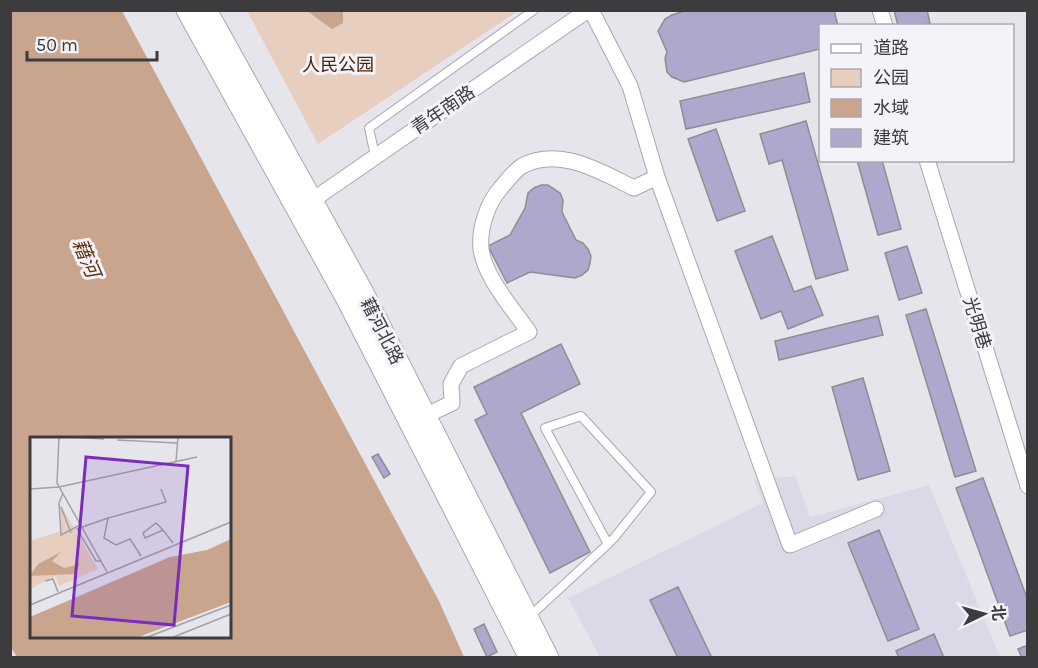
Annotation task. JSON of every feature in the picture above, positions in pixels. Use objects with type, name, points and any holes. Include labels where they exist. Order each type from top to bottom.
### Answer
[{"type":"main road","name":"藉河北路","points":[[187,10],[304,205],[362,291],[548,657]]},
{"type":"main road","name":"藉河北路","points":[[206,10],[304,205],[352,309],[530,657]]},
{"type":"street","name":"青年南路","points":[[304,205],[590,10]]},
{"type":"street","points":[[590,10],[630,86],[657,177],[790,545],[876,509]]},
{"type":"street","points":[[425,416],[452,403],[451,384],[461,366],[529,332],[488,272],[482,249],[485,215],[490,204],[497,192],[520,167],[549,159],[582,163],[634,188],[657,177]]},
{"type":"street","name":"光明巷","points":[[928,162],[1028,486]]},
{"type":"lane","points":[[375,156],[369,128],[534,10]]},
{"type":"lane","points":[[528,618],[608,544],[651,492],[580,416],[545,428],[608,544]]},
{"type":"shaded area","points":[[795,476],[810,517],[929,485],[1000,657],[600,657],[568,598],[763,503],[754,480]]},
{"type":"green space","name":"人民公园","points":[[247,11],[518,11],[318,144]]},
{"type":"water","name":"藉河","points":[[10,11],[122,11],[439,601],[464,657],[17,657],[10,646]]},
{"type":"water","points":[[307,11],[343,11],[343,23],[332,29]]},
{"type":"building","points":[[688,10],[834,10],[838,24],[819,24],[819,49],[684,82],[667,72],[665,58],[667,52],[658,31],[665,19]]},
{"type":"building","points":[[894,10],[927,10],[930,23],[898,24]]},
{"type":"building","points":[[804,73],[810,102],[686,129],[680,101]]},
{"type":"building","points":[[806,121],[848,270],[816,279],[782,160],[769,164],[760,134]]},
{"type":"building","points":[[716,129],[745,211],[717,221],[688,139]]},
{"type":"building","points":[[858,162],[883,162],[901,229],[878,235]]},
{"type":"building","points":[[541,185],[548,185],[560,193],[563,200],[562,212],[576,240],[583,243],[591,256],[588,270],[575,278],[530,272],[507,283],[488,246],[510,235],[525,208],[528,193]]},
{"type":"building","points":[[772,236],[794,292],[811,286],[823,315],[788,329],[781,311],[761,319],[735,251]]},
{"type":"building","points":[[907,246],[922,293],[899,300],[885,253]]},
{"type":"building","points":[[926,309],[976,471],[955,477],[906,315]]},
{"type":"building","points":[[878,316],[883,335],[779,360],[775,341]]},
{"type":"building","points":[[561,344],[580,384],[521,413],[590,552],[550,573],[475,420],[487,414],[474,387]]},
{"type":"building","points":[[863,378],[890,471],[858,480],[832,387]]},
{"type":"building","points":[[378,454],[390,474],[384,478],[372,457]]},
{"type":"building","points":[[983,478],[1028,601],[1028,630],[1010,636],[956,488]]},
{"type":"building","points":[[879,530],[919,629],[888,641],[848,543]]},
{"type":"building","points":[[678,587],[712,658],[678,658],[650,600]]},
{"type":"building","points":[[484,624],[497,652],[487,657],[474,629]]},
{"type":"building","points":[[934,634],[944,658],[899,658],[896,651]]},
{"type":"building","points":[[1028,645],[1028,658],[1022,658],[1018,649]]}]
